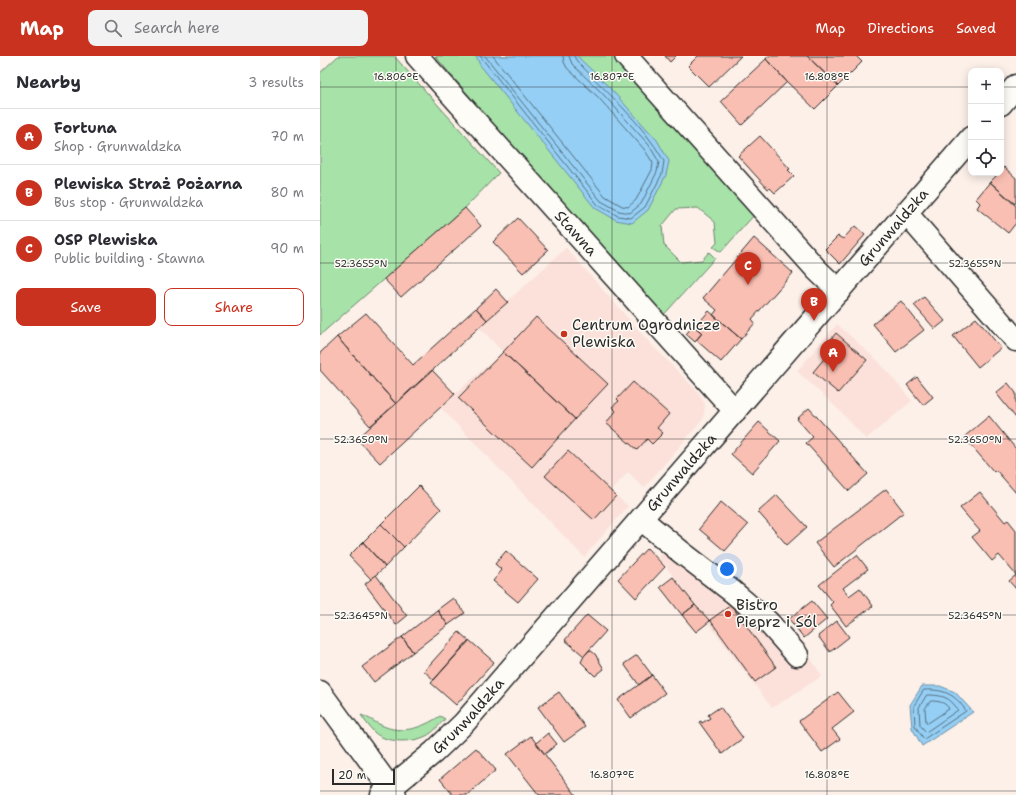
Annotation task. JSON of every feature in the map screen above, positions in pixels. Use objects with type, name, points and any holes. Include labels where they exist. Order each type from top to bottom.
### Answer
[{"type":"street","name":"Stawna","points":[[417,56],[735,411]]},
{"type":"street","points":[[626,56],[817,270],[839,290]]},
{"type":"street","points":[[1004,100],[1016,86]]},
{"type":"street","name":"Grunwaldzka","points":[[389,793],[464,723],[969,140]]},
{"type":"street","points":[[906,213],[1016,340]]},
{"type":"street","points":[[641,519],[733,592],[768,622],[797,655]]},
{"type":"street","points":[[320,692],[389,793]]},
{"type":"shaded area","points":[[566,248],[648,341],[699,393],[705,405],[703,419],[644,488],[628,472],[611,491],[628,506],[584,557],[440,407],[503,352],[479,327]]},
{"type":"shaded area","points":[[837,324],[880,363],[912,401],[866,439],[838,409],[797,371]]},
{"type":"shaded area","points":[[677,539],[809,656],[822,676],[772,708],[658,558]]},
{"type":"green space","points":[[338,56],[394,56],[499,173],[465,208],[320,335],[320,73]]},
{"type":"green space","points":[[435,56],[613,56],[755,214],[721,252],[713,247],[717,243],[715,222],[698,208],[676,209],[662,226],[664,245],[681,262],[702,260],[709,252],[715,258],[660,319]]},
{"type":"green space","points":[[361,715],[381,725],[397,730],[419,727],[440,716],[445,719],[429,735],[414,740],[400,741],[386,739],[375,733]]},
{"type":"water","points":[[476,56],[577,56],[608,86],[657,140],[669,161],[666,175],[648,210],[632,223],[616,220],[595,208],[480,65]]},
{"type":"water","points":[[922,686],[940,686],[955,692],[973,712],[922,746],[912,728],[910,705]]},
{"type":"building","points":[[665,56],[676,56],[670,62]]},
{"type":"building","points":[[698,56],[741,56],[709,87],[688,66]]},
{"type":"building","points":[[768,56],[807,56],[838,86],[815,109],[766,59]]},
{"type":"building","points":[[807,56],[856,56],[862,62],[838,86]]},
{"type":"building","points":[[766,59],[787,82],[742,125],[721,101]]},
{"type":"building","points":[[760,136],[790,169],[788,170],[794,176],[775,193],[770,188],[768,189],[738,156]]},
{"type":"building","points":[[1004,167],[1016,178],[1015,204],[990,182],[996,176],[1004,176]]},
{"type":"building","points":[[990,182],[1016,206],[1016,223],[1008,233],[977,208],[980,203],[976,199]]},
{"type":"building","points":[[465,208],[481,226],[401,297],[384,279]]},
{"type":"building","points":[[518,218],[548,250],[523,273],[493,242]]},
{"type":"building","points":[[855,226],[865,235],[840,264],[825,249],[838,236],[843,239]]},
{"type":"building","points":[[754,238],[793,273],[752,319],[755,323],[741,339],[713,315],[717,310],[703,298]]},
{"type":"building","points":[[496,289],[508,302],[487,320],[476,308]]},
{"type":"building","points":[[924,297],[945,321],[935,329],[914,305]]},
{"type":"building","points":[[901,301],[924,330],[896,352],[873,324]]},
{"type":"building","points":[[476,308],[487,320],[396,404],[337,337],[366,313],[413,365]]},
{"type":"building","points":[[709,311],[741,339],[721,362],[696,340],[702,333],[695,327]]},
{"type":"building","points":[[536,317],[608,384],[575,419],[503,352]]},
{"type":"building","points":[[976,318],[1001,348],[978,367],[953,336]]},
{"type":"building","points":[[694,325],[702,333],[695,342],[686,334]]},
{"type":"building","points":[[836,333],[867,360],[838,393],[813,372],[828,354],[823,349]]},
{"type":"building","points":[[337,337],[396,404],[370,426],[320,370],[320,353]]},
{"type":"building","points":[[503,352],[575,419],[532,467],[458,398]]},
{"type":"building","points":[[432,370],[455,394],[380,463],[357,439]]},
{"type":"building","points":[[917,377],[933,397],[923,405],[907,385]]},
{"type":"building","points":[[633,382],[669,414],[657,428],[663,433],[652,444],[647,439],[637,450],[606,423],[616,411],[612,407],[619,401],[617,399]]},
{"type":"building","points":[[1008,383],[1016,393],[1016,418],[996,393]]},
{"type":"building","points":[[809,408],[868,474],[849,491],[806,443],[813,437],[797,419]]},
{"type":"building","points":[[989,416],[1016,449],[1016,493],[996,470],[994,472],[964,437]]},
{"type":"building","points":[[759,422],[780,441],[752,473],[731,454]]},
{"type":"building","points":[[568,451],[616,496],[594,520],[545,476]]},
{"type":"building","points":[[419,486],[441,509],[404,547],[381,524]]},
{"type":"building","points":[[886,489],[904,512],[834,567],[815,543]]},
{"type":"building","points":[[980,492],[1005,522],[1008,520],[1016,530],[1016,575],[999,555],[992,561],[972,537],[980,531],[960,508]]},
{"type":"building","points":[[777,495],[807,527],[787,545],[758,512]]},
{"type":"building","points":[[721,502],[748,525],[725,551],[699,529]]},
{"type":"building","points":[[381,524],[404,547],[385,567],[363,542]]},
{"type":"building","points":[[363,542],[385,567],[371,579],[349,556]]},
{"type":"building","points":[[647,548],[665,567],[636,598],[618,579]]},
{"type":"building","points":[[506,551],[538,579],[518,602],[493,581],[502,570],[495,564]]},
{"type":"building","points":[[857,555],[868,569],[843,588],[849,596],[860,588],[873,606],[846,626],[830,605],[833,602],[819,585]]},
{"type":"building","points":[[376,575],[407,616],[396,625],[365,584]]},
{"type":"building","points":[[1016,575],[1016,589],[1009,581]]},
{"type":"building","points":[[673,577],[695,605],[682,615],[660,587]]},
{"type":"building","points":[[453,598],[465,613],[448,625],[437,610]]},
{"type":"building","points":[[812,601],[827,619],[804,638],[789,619]]},
{"type":"building","points":[[695,605],[710,621],[696,632],[682,615]]},
{"type":"building","points":[[731,605],[776,667],[755,682],[710,620]]},
{"type":"building","points":[[437,610],[448,625],[413,652],[402,637]]},
{"type":"building","points":[[587,615],[606,631],[584,656],[565,640]]},
{"type":"building","points":[[837,621],[849,637],[830,652],[818,636]]},
{"type":"building","points":[[459,632],[469,641],[434,680],[424,671]]},
{"type":"building","points":[[402,637],[413,652],[374,682],[362,667]]},
{"type":"building","points":[[469,640],[494,662],[456,705],[431,683]]},
{"type":"building","points":[[590,650],[595,654],[604,669],[595,676],[581,662]]},
{"type":"building","points":[[637,655],[652,675],[639,685],[624,664]]},
{"type":"building","points":[[652,675],[665,693],[631,718],[618,700]]},
{"type":"building","points":[[559,692],[585,727],[564,742],[538,707]]},
{"type":"building","points":[[838,692],[854,712],[832,729],[840,739],[822,752],[799,721]]},
{"type":"building","points":[[720,707],[743,738],[722,754],[699,722],[701,721],[702,723],[710,718],[708,715]]},
{"type":"building","points":[[548,733],[557,744],[545,754],[536,743]]},
{"type":"building","points":[[531,736],[576,795],[539,795],[507,754]]},
{"type":"building","points":[[476,748],[496,770],[467,795],[453,795],[440,779]]},
{"type":"place","name":"OSP Plewiska","points":[[748,285]]},
{"type":"place","name":"Plewiska Straż Pożarna","points":[[814,321]]},
{"type":"place","name":"Centrum Ogrodnicze Plewiska","points":[[564,334]]},
{"type":"place","name":"Fortuna","points":[[833,372]]},
{"type":"place","name":"Bistro Pieprz i Sól","points":[[728,614]]}]
